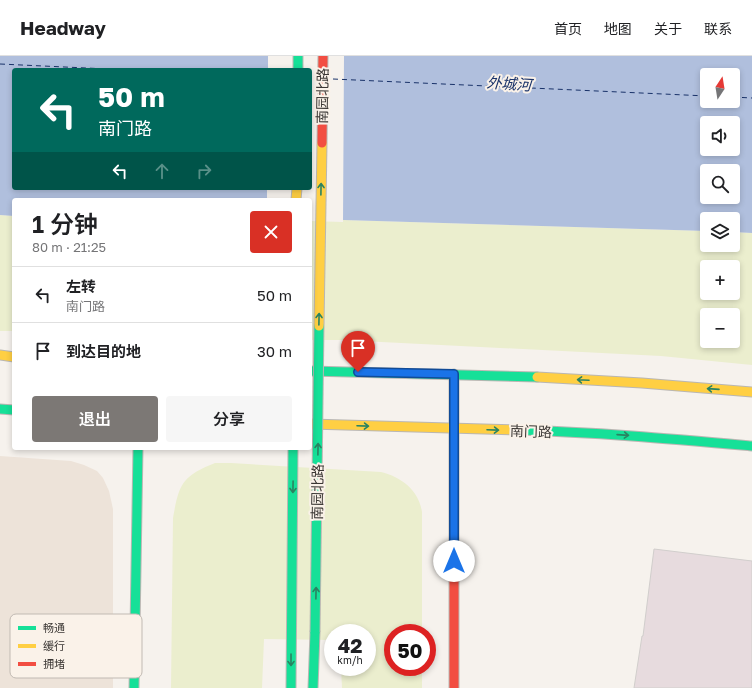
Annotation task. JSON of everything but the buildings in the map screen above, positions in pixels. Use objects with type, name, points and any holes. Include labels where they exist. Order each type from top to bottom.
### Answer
[{"type":"main road","name":"南园北路","points":[[298,56],[298,68]]},
{"type":"main road","name":"南园北路","points":[[313,688],[323,56]]},
{"type":"main road","points":[[0,355],[12,357]]},
{"type":"main road","points":[[312,370],[454,374],[593,381],[752,392]]},
{"type":"main road","points":[[454,374],[454,688]]},
{"type":"main road","points":[[0,409],[12,410]]},
{"type":"main road","name":"南门路","points":[[312,424],[559,431],[654,437],[752,446]]},
{"type":"main road","points":[[135,614],[138,450]]},
{"type":"main road","name":"南园北路","points":[[291,688],[293,450]]},
{"type":"shaded area","points":[[0,456],[71,461],[84,465],[97,471],[103,478],[109,491],[113,509],[113,614],[10,614],[10,678],[113,678],[113,688],[0,688]]},
{"type":"green space","points":[[0,215],[12,216],[12,331],[0,331]]},
{"type":"green space","points":[[312,219],[700,231],[700,252],[740,252],[740,232],[752,233],[752,365],[661,356],[342,340],[312,340]]},
{"type":"green space","points":[[215,463],[231,463],[381,472],[396,477],[413,491],[420,504],[422,512],[422,624],[384,624],[384,676],[422,676],[422,688],[342,688],[341,676],[376,676],[376,624],[324,624],[324,640],[264,639],[262,688],[171,688],[173,518],[180,489],[189,477],[195,472]]},
{"type":"water","name":"外城河","points":[[0,56],[752,56],[752,233],[740,232],[740,212],[700,212],[700,231],[312,219],[312,198],[12,198],[12,216],[0,215]]},
{"type":"pier","points":[[268,56],[344,56],[343,222],[312,221],[312,198],[267,198],[267,190],[312,190],[312,68],[268,68]]},
{"type":"ferry route","points":[[0,64],[86,68]]},
{"type":"ferry route","points":[[333,79],[700,96]]},
{"type":"ferry route","points":[[740,97],[752,98]]},
{"type":"traffic: fast","points":[[298,56],[298,68]]},
{"type":"traffic: fast","points":[[315,632],[319,326]]},
{"type":"traffic: fast","points":[[312,371],[537,377]]},
{"type":"traffic: fast","points":[[454,374],[454,577]]},
{"type":"traffic: fast","points":[[0,409],[12,410]]},
{"type":"traffic: fast","points":[[516,430],[605,434],[752,446]]},
{"type":"traffic: fast","points":[[135,614],[138,450]]},
{"type":"traffic: fast","points":[[291,688],[293,450]]},
{"type":"traffic: fast","points":[[313,688],[315,632]]},
{"type":"traffic: fast","points":[[134,678],[134,688]]},
{"type":"traffic: slow","points":[[319,326],[322,143]]},
{"type":"traffic: slow","points":[[296,198],[297,190]]},
{"type":"traffic: slow","points":[[0,355],[12,357]]},
{"type":"traffic: slow","points":[[537,377],[642,383],[752,392]]},
{"type":"traffic: slow","points":[[312,424],[516,430]]},
{"type":"traffic: jam","points":[[322,143],[323,56]]},
{"type":"traffic: jam","points":[[454,577],[454,688]]},
{"type":"route","points":[[358,372],[454,374],[454,561]]}]
